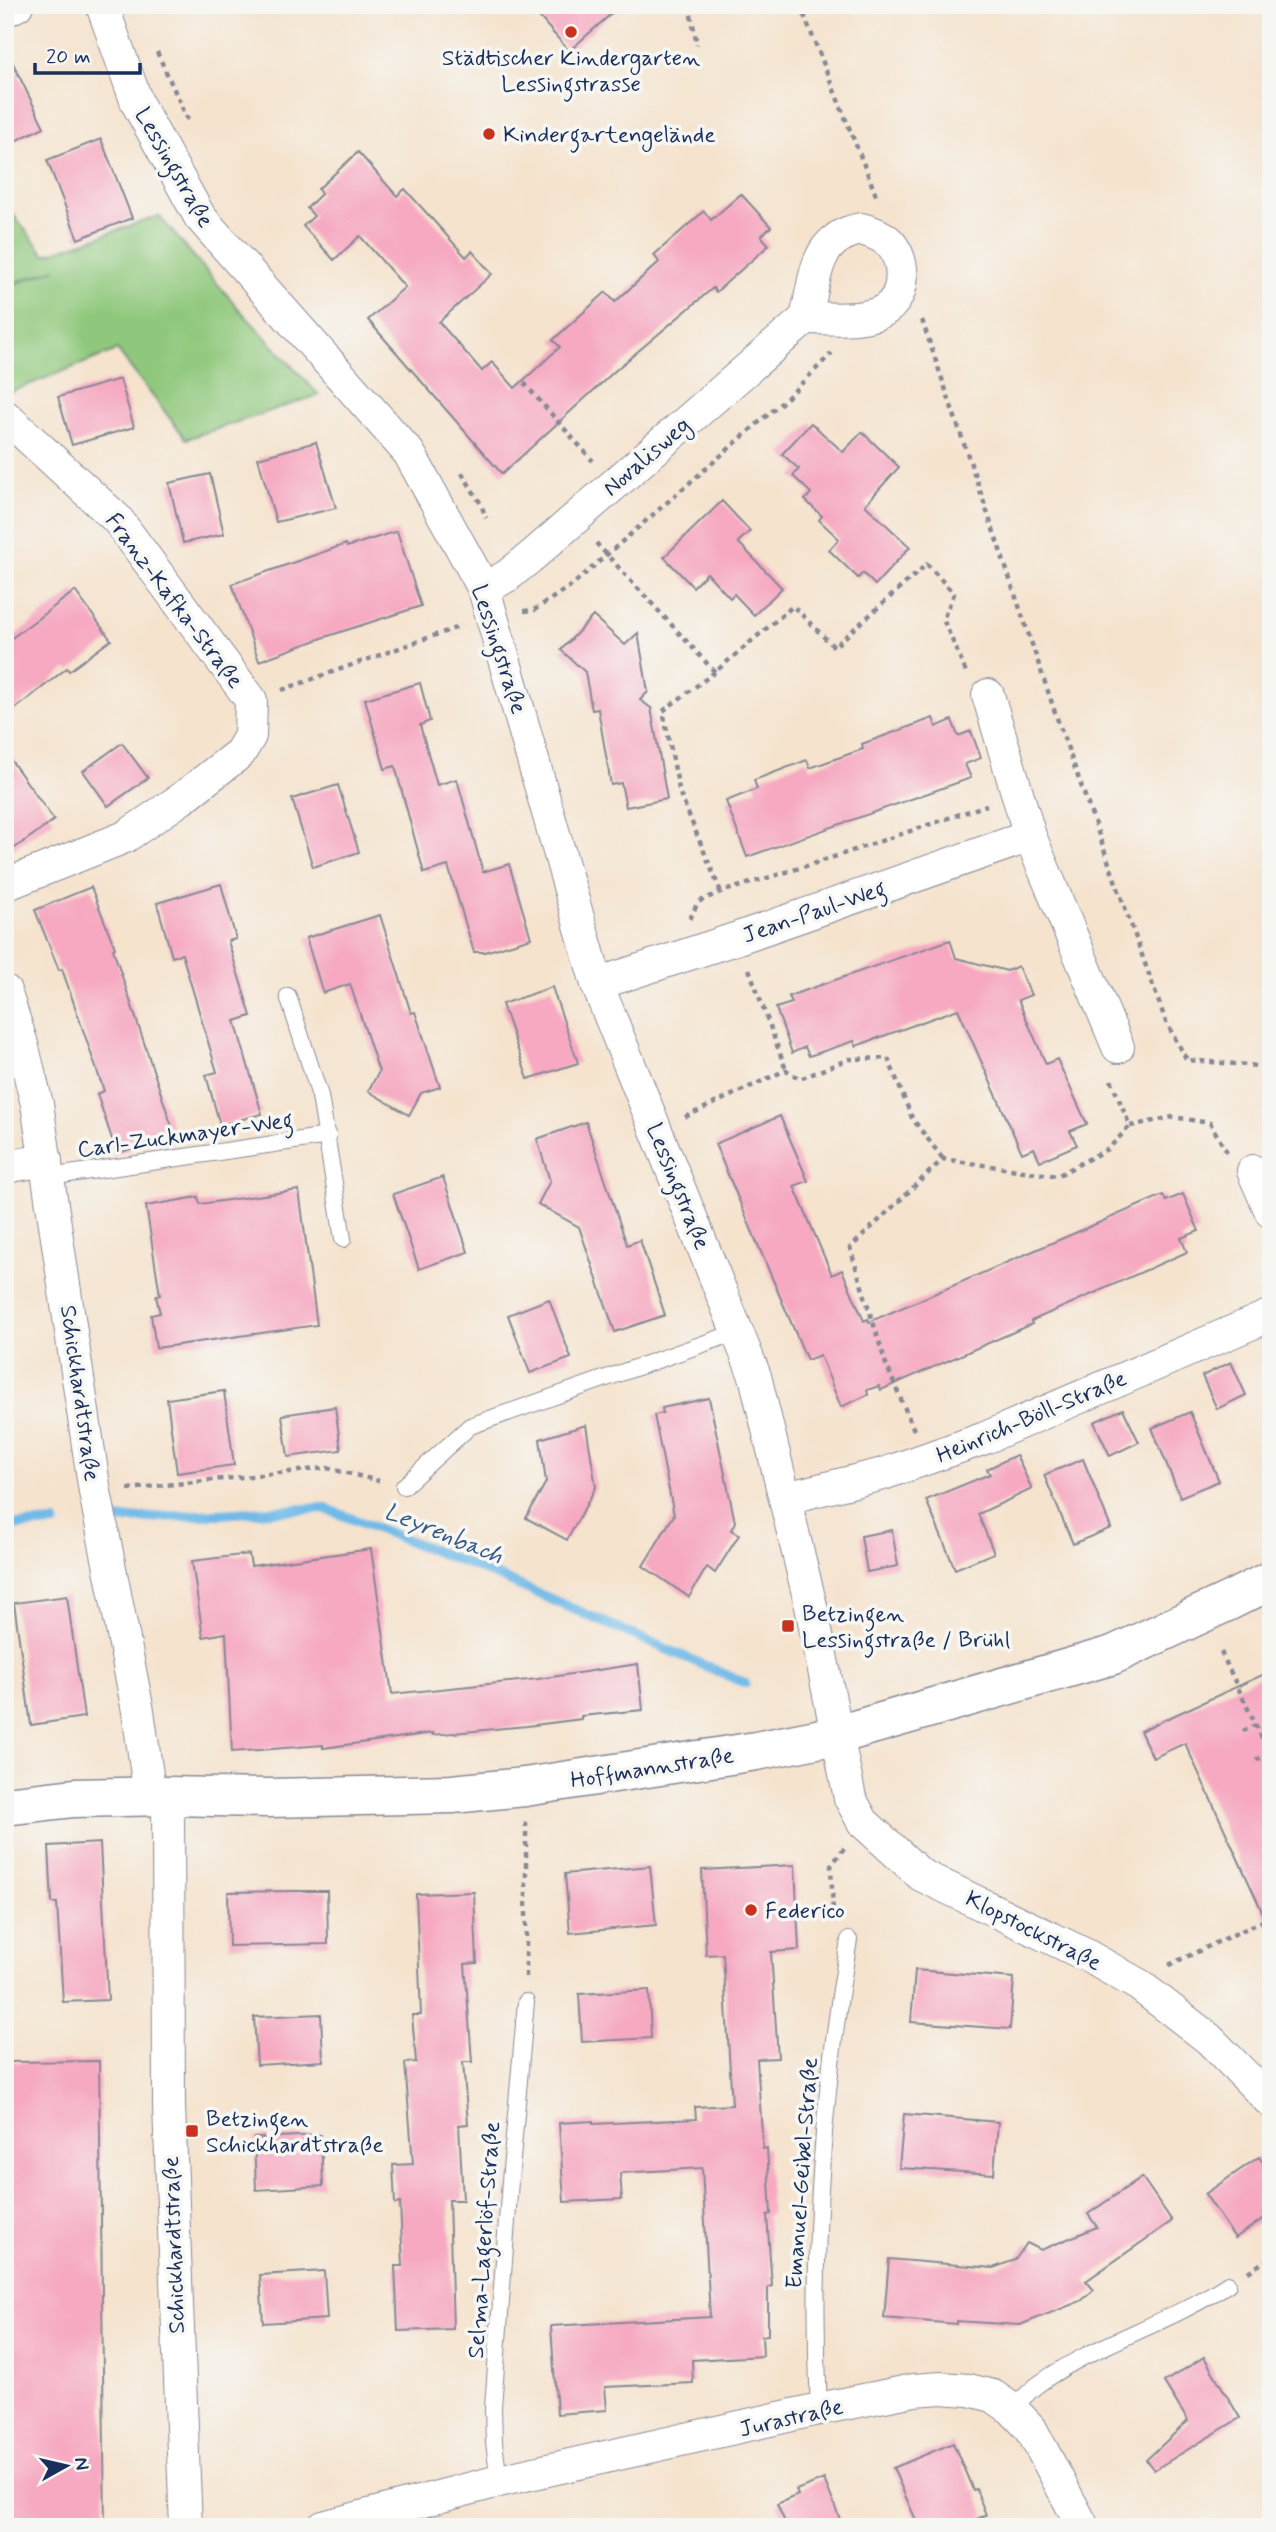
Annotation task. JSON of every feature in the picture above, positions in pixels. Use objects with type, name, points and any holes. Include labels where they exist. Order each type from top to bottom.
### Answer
[{"type":"street","points":[[5,11],[17,5]]},
{"type":"street","name":"Lessingstraße","points":[[102,5],[137,103],[200,217],[409,453],[488,602],[597,984],[755,1376],[786,1498],[837,1735]]},
{"type":"street","points":[[860,229],[877,234],[891,244],[899,259],[902,282],[897,299],[883,311],[846,318],[806,318],[823,253],[831,241],[844,232],[860,229]]},
{"type":"street","name":"Novalisweg","points":[[488,602],[515,569],[806,318]]},
{"type":"street","name":"Franz-Kafka-Straße","points":[[5,416],[117,519],[251,700],[250,736],[240,753],[181,799],[125,837],[5,885]]},
{"type":"street","points":[[988,695],[1030,836],[1118,1047]]},
{"type":"street","name":"Jean-Paul-Weg","points":[[597,984],[1030,836]]},
{"type":"street","name":"Schickhardtstraße","points":[[5,991],[37,1104],[95,1492],[138,1712],[159,1796],[186,2527]]},
{"type":"street","points":[[5,1167],[47,1169]]},
{"type":"street","points":[[1252,1171],[1271,1212]]},
{"type":"street","name":"Heinrich-Böll-Straße","points":[[786,1498],[844,1485],[926,1460],[985,1438],[1271,1315]]},
{"type":"street","name":"Hoffmannstraße","points":[[5,1806],[74,1798],[452,1794],[525,1787],[678,1764],[837,1735],[1113,1655],[1271,1580]]},
{"type":"street","name":"Klopstockstraße","points":[[837,1735],[850,1798],[863,1822],[921,1875],[1086,1955],[1139,1985],[1209,2039],[1271,2102]]},
{"type":"street","name":"Jurastraße","points":[[323,2527],[499,2481],[914,2390],[969,2390],[993,2396],[1012,2409]]},
{"type":"street","points":[[1012,2409],[1031,2429],[1083,2527]]},
{"type":"lane","name":"Carl-Zuckmayer-Weg","points":[[288,996],[320,1096],[343,1239]]},
{"type":"lane","name":"Carl-Zuckmayer-Weg","points":[[47,1169],[328,1136]]},
{"type":"lane","points":[[404,1486],[470,1426],[737,1332]]},
{"type":"lane","name":"Emanuel-Geibel-Straße","points":[[819,2409],[816,2282],[823,2130],[829,2065],[849,1940]]},
{"type":"lane","name":"Selma-Lagerlöf-Straße","points":[[499,2481],[493,2407],[526,2002]]},
{"type":"lane","points":[[1012,2409],[1037,2385],[1062,2368],[1201,2302],[1228,2284]]},
{"type":"path","points":[[689,5],[697,45]]},
{"type":"path","points":[[800,5],[881,207]]},
{"type":"path","points":[[919,310],[1058,721],[1166,1022],[1186,1060],[1271,1067]]},
{"type":"path","name":"Franz-Kafka-Straße","points":[[251,700],[488,602],[534,610],[571,586],[787,398],[838,346],[846,318]]},
{"type":"path","points":[[524,383],[614,484]]},
{"type":"path","points":[[607,555],[715,672]]},
{"type":"path","points":[[988,695],[964,670],[943,619],[954,594],[927,564],[834,647],[793,606],[715,672],[663,711],[680,794],[721,892],[1018,796]]},
{"type":"path","points":[[738,938],[786,1070],[800,1079],[849,1059],[888,1058],[912,1118],[943,1159],[1057,1176],[1109,1148],[1130,1126],[1172,1117],[1210,1123],[1230,1158],[1252,1171]]},
{"type":"path","points":[[1118,1047],[1102,1058],[1130,1126]]},
{"type":"path","points":[[657,1130],[786,1070]]},
{"type":"path","points":[[926,1460],[886,1364],[850,1248],[943,1159]]},
{"type":"path","points":[[95,1492],[327,1468],[404,1486]]},
{"type":"path","points":[[1221,1652],[1270,1756],[1256,1760]]},
{"type":"path","points":[[1243,1731],[1256,1725]]},
{"type":"path","points":[[525,1787],[526,2002]]},
{"type":"path","points":[[849,1940],[849,1926],[833,1913],[831,1866],[863,1822]]},
{"type":"path","points":[[1139,1985],[1161,1968],[1271,1917]]},
{"type":"green space","points":[[5,204],[45,255],[159,216],[239,309],[319,395],[186,439],[117,350],[5,394],[5,287],[56,269],[5,286]]},
{"type":"building","name":"Städtischer Kindergarten Lessingstrasse","points":[[529,5],[621,5],[569,51]]},
{"type":"building","points":[[5,47],[44,127],[5,146]]},
{"type":"building","points":[[101,139],[132,218],[78,239],[47,160]]},
{"type":"building","points":[[358,152],[397,196],[405,189],[466,257],[472,251],[492,274],[439,322],[482,371],[492,362],[515,388],[560,347],[553,340],[606,292],[615,302],[659,262],[654,255],[704,211],[711,220],[741,194],[771,227],[761,236],[769,245],[716,292],[713,288],[617,369],[502,474],[368,320],[405,287],[360,236],[334,260],[303,226],[314,216],[307,208],[321,194],[318,189]]},
{"type":"building","points":[[120,379],[134,427],[72,445],[58,397]]},
{"type":"building","points":[[811,423],[843,452],[862,432],[899,467],[865,505],[910,547],[875,585],[863,573],[858,578],[829,550],[839,539],[819,520],[822,516],[805,500],[811,493],[793,476],[799,469],[782,454]]},
{"type":"building","points":[[316,442],[336,508],[276,522],[258,458]]},
{"type":"building","points":[[210,474],[224,534],[183,543],[169,483]]},
{"type":"building","points":[[722,501],[750,531],[738,542],[782,588],[754,615],[734,594],[730,598],[707,573],[693,587],[664,557]]},
{"type":"building","points":[[397,531],[421,606],[259,661],[232,584],[346,544],[347,547]]},
{"type":"building","points":[[75,591],[111,640],[69,671],[67,668],[5,717],[5,643]]},
{"type":"building","points":[[593,616],[625,645],[638,633],[648,692],[640,700],[651,708],[667,799],[626,807],[621,783],[611,785],[598,709],[592,710],[585,672],[561,650]]},
{"type":"building","points":[[420,683],[430,721],[420,725],[437,785],[457,779],[483,872],[509,864],[531,938],[485,952],[474,952],[448,866],[424,873],[395,766],[385,769],[365,699]]},
{"type":"building","points":[[933,718],[936,727],[952,720],[958,736],[971,731],[981,758],[965,764],[971,778],[747,857],[726,801],[757,789],[754,780],[807,760],[810,768],[863,749],[862,744]]},
{"type":"building","points":[[122,743],[148,778],[108,806],[83,771]]},
{"type":"building","points":[[5,752],[54,820],[5,855]]},
{"type":"building","points":[[338,785],[359,852],[313,867],[292,799]]},
{"type":"building","points":[[221,884],[236,939],[228,941],[251,1016],[235,1021],[262,1114],[220,1125],[206,1075],[217,1072],[182,954],[172,957],[157,903]]},
{"type":"building","points":[[91,887],[115,948],[113,949],[174,1133],[117,1154],[97,1094],[104,1091],[62,969],[59,970],[35,910]]},
{"type":"building","points":[[380,915],[411,1013],[415,1012],[440,1087],[421,1093],[409,1115],[368,1091],[379,1072],[350,984],[323,993],[306,938]]},
{"type":"building","points":[[950,940],[956,958],[1007,971],[1018,966],[1031,995],[1018,1000],[1046,1064],[1057,1059],[1087,1124],[1070,1131],[1077,1145],[1040,1161],[1034,1148],[1022,1153],[958,1009],[856,1046],[854,1041],[809,1056],[805,1047],[792,1053],[776,1008],[792,1003],[789,996]]},
{"type":"building","points":[[552,987],[578,1063],[528,1079],[502,1004]]},
{"type":"building","points":[[780,1116],[808,1181],[794,1186],[832,1275],[842,1270],[864,1321],[868,1319],[869,1322],[1163,1195],[1166,1201],[1183,1194],[1199,1231],[1181,1238],[1187,1252],[881,1390],[879,1386],[867,1390],[868,1395],[841,1407],[820,1355],[807,1360],[715,1144]]},
{"type":"building","points":[[586,1122],[627,1245],[640,1240],[665,1315],[615,1332],[579,1227],[538,1204],[550,1181],[537,1139]]},
{"type":"building","points":[[443,1177],[468,1252],[419,1269],[393,1194]]},
{"type":"building","points":[[299,1190],[317,1325],[156,1348],[151,1315],[160,1313],[156,1296],[160,1295],[146,1206],[198,1197],[200,1204]]},
{"type":"building","points":[[549,1299],[571,1358],[530,1373],[508,1315]]},
{"type":"building","points":[[1231,1362],[1246,1395],[1217,1409],[1202,1376]]},
{"type":"building","points":[[224,1391],[234,1465],[177,1473],[167,1399]]},
{"type":"building","points":[[709,1398],[735,1522],[731,1530],[739,1535],[715,1573],[707,1567],[689,1597],[643,1566],[674,1515],[654,1415],[663,1413],[662,1408]]},
{"type":"building","points":[[335,1407],[341,1450],[288,1457],[282,1415]]},
{"type":"building","points":[[1123,1409],[1139,1442],[1110,1456],[1094,1422]]},
{"type":"building","points":[[1190,1412],[1219,1481],[1180,1497],[1152,1428]]},
{"type":"building","points":[[586,1425],[596,1487],[567,1540],[526,1518],[546,1482],[540,1439]]},
{"type":"building","points":[[1016,1455],[1032,1489],[978,1514],[994,1553],[955,1569],[926,1500],[990,1474],[987,1469]]},
{"type":"building","points":[[1083,1459],[1111,1528],[1073,1544],[1044,1475]]},
{"type":"building","points":[[892,1530],[898,1566],[867,1572],[861,1536]]},
{"type":"building","points":[[371,1549],[392,1694],[538,1679],[638,1664],[643,1710],[581,1716],[581,1719],[527,1726],[433,1733],[323,1748],[323,1745],[232,1752],[226,1633],[203,1637],[192,1561],[249,1554],[251,1566]]},
{"type":"building","points":[[67,1596],[84,1717],[31,1725],[14,1603]]},
{"type":"building","points":[[1271,1671],[1271,1931],[1185,1743],[1153,1758],[1140,1731]]},
{"type":"building","points":[[100,1843],[108,2000],[63,2002],[57,1903],[52,1903],[49,1846]]},
{"type":"building","points":[[795,1865],[799,1950],[771,1952],[778,2058],[757,2059],[763,2149],[767,2148],[771,2214],[767,2215],[772,2286],[768,2287],[768,2335],[762,2336],[763,2356],[692,2360],[693,2383],[605,2387],[607,2410],[557,2414],[551,2326],[710,2317],[702,2168],[620,2173],[622,2199],[564,2202],[559,2123],[696,2119],[695,2107],[732,2105],[723,1954],[706,1955],[702,1870]]},
{"type":"building","points":[[650,1866],[656,1925],[570,1933],[565,1874]]},
{"type":"building","points":[[327,1891],[328,1944],[229,1946],[228,1892]]},
{"type":"building","points":[[474,1892],[477,1963],[465,1964],[472,2062],[463,2062],[468,2124],[459,2125],[463,2200],[449,2200],[453,2329],[398,2331],[395,2266],[403,2266],[400,2203],[395,2204],[393,2165],[413,2164],[405,2063],[416,2062],[412,2015],[421,2015],[416,1894]]},
{"type":"building","points":[[915,1970],[1014,1978],[1010,2029],[911,2022]]},
{"type":"building","points":[[649,1990],[651,2038],[582,2042],[579,1994]]},
{"type":"building","points":[[321,2014],[323,2061],[257,2065],[254,2017]]},
{"type":"building","points":[[99,2061],[105,2527],[5,2527],[5,2062]]},
{"type":"building","points":[[904,2114],[998,2122],[994,2174],[899,2168]]},
{"type":"building","points":[[321,2135],[323,2186],[256,2190],[254,2138]]},
{"type":"building","points":[[1259,2157],[1271,2174],[1271,2213],[1235,2238],[1205,2194]]},
{"type":"building","points":[[1142,2177],[1172,2221],[1086,2281],[1094,2290],[1081,2301],[1020,2325],[956,2321],[956,2324],[884,2318],[889,2259],[993,2268],[1015,2260],[1027,2243],[1041,2250],[1097,2227],[1088,2214]]},
{"type":"building","points":[[324,2271],[327,2319],[263,2323],[260,2275]]},
{"type":"building","points":[[1204,2357],[1240,2418],[1154,2470],[1146,2460],[1188,2421],[1164,2382]]},
{"type":"building","points":[[953,2443],[986,2515],[958,2527],[919,2527],[893,2468]]},
{"type":"building","points":[[824,2479],[843,2527],[787,2527],[777,2504],[798,2495],[796,2490]]},
{"type":"waterway","name":"Leyrenbach","points":[[110,1520],[324,1508],[474,1566],[745,1683]]},
{"type":"waterway","name":"Leyrenbach","points":[[5,1526],[55,1523]]},
{"type":"place","name":"Städtischer Kindergarten Lessingstrasse","points":[[571,32]]},
{"type":"place","name":"Kindergartengelände","points":[[489,134]]},
{"type":"place","name":"Betzingen Lessingstraße / Brühl","points":[[788,1626]]},
{"type":"place","name":"Federico","points":[[751,1910]]},
{"type":"place","name":"Betzingen Schickhardtstraße","points":[[192,2131]]}]
